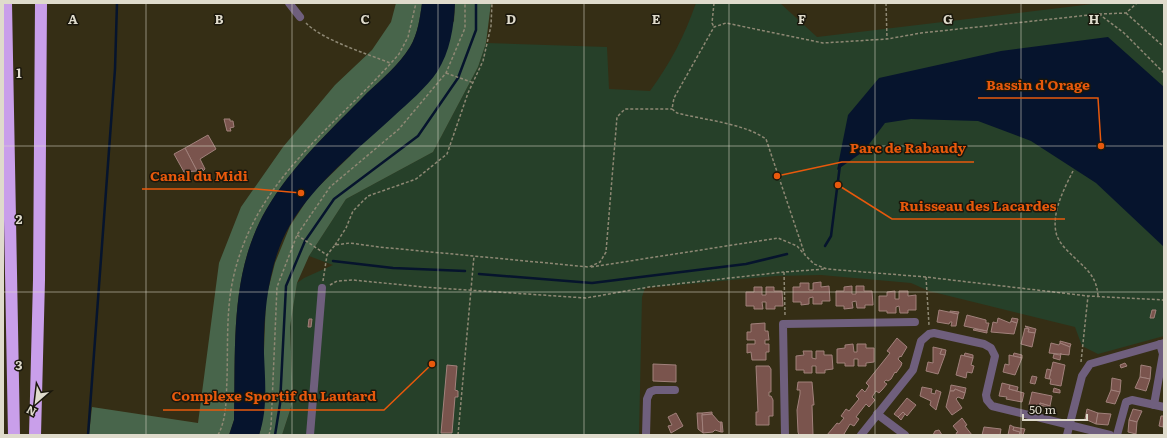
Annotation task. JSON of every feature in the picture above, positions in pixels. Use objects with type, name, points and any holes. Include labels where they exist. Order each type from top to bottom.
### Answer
[{"type":"highway","points":[[6,3],[14,435]]},
{"type":"highway","points":[[35,435],[39,287],[41,3]]},
{"type":"street","points":[[289,3],[300,17]]},
{"type":"street","points":[[310,435],[322,288]]},
{"type":"street","points":[[785,435],[783,324],[915,322]]},
{"type":"street","points":[[861,435],[913,370],[922,341],[929,334],[941,333],[984,344],[990,348],[995,356],[986,395],[987,400],[992,406],[1110,435]]},
{"type":"street","points":[[1067,435],[1082,376],[1090,364],[1162,344],[1163,354],[1154,405]]},
{"type":"street","points":[[646,435],[647,399],[650,392],[655,390],[675,390]]},
{"type":"street","points":[[1118,435],[1126,402],[1132,400],[1164,407]]},
{"type":"street","points":[[877,414],[905,435]]},
{"type":"path","points":[[218,435],[226,407],[230,299],[236,268],[248,236],[267,200],[294,162],[399,54],[408,37],[416,3]]},
{"type":"path","points":[[269,435],[271,427],[277,287],[297,235],[330,187],[399,129],[446,73],[465,28],[465,3]]},
{"type":"path","points":[[322,288],[327,255],[346,228],[354,211],[368,196],[416,179],[447,154],[468,93],[483,61],[491,26],[492,3]]},
{"type":"path","points":[[672,109],[674,98],[714,27],[714,3]]},
{"type":"path","points":[[886,3],[888,39]]},
{"type":"path","points":[[714,27],[726,23],[823,43],[888,39],[920,33],[1099,14],[1126,13],[1137,3]]},
{"type":"path","points":[[1126,13],[1164,47]]},
{"type":"path","points":[[1099,14],[1124,33],[1164,73]]},
{"type":"path","points":[[300,17],[311,28],[346,45],[390,63]]},
{"type":"path","points":[[446,73],[474,83]]},
{"type":"path","points":[[589,267],[600,262],[606,252],[617,117],[625,109],[672,109],[677,113],[757,132],[766,139],[805,255]]},
{"type":"path","points":[[1073,170],[1065,186],[1056,215],[1057,235],[1067,251],[1089,271],[1096,282],[1098,296]]},
{"type":"path","points":[[297,235],[327,255]]},
{"type":"path","points":[[335,245],[350,243],[589,267],[778,238],[797,246],[814,264],[827,269]]},
{"type":"path","points":[[458,435],[474,256]]},
{"type":"path","points":[[322,288],[337,281],[353,280],[586,298],[649,287],[784,272],[827,269],[926,277],[1088,296],[1164,300]]},
{"type":"path","points":[[784,272],[785,324]]},
{"type":"path","points":[[926,277],[929,334]]},
{"type":"path","points":[[1081,364],[1088,296]]},
{"type":"green space","points":[[396,3],[422,3],[417,31],[406,54],[300,163],[276,194],[254,234],[240,286],[235,339],[234,420],[229,435],[89,435],[92,407],[198,423],[219,263],[241,207],[283,147],[335,85],[372,50],[391,22]]},
{"type":"green space","points":[[455,3],[491,3],[486,43],[478,67],[433,152],[346,199],[309,256],[297,283],[290,327],[293,401],[282,435],[259,435],[261,428],[266,298],[275,263],[290,226],[311,194],[350,156],[454,21]]},
{"type":"green space","points":[[696,3],[780,3],[817,37],[1101,3],[1164,3],[1164,336],[1098,354],[1082,346],[1075,327],[929,291],[911,283],[821,275],[776,276],[645,288],[642,297],[639,435],[282,435],[293,401],[290,327],[297,283],[304,278],[333,265],[309,256],[346,199],[433,152],[478,67],[486,43],[607,47],[609,89],[650,91],[676,49]]},
{"type":"water","points":[[422,3],[455,3],[454,21],[445,56],[437,72],[428,84],[325,180],[300,209],[290,225],[277,254],[272,271],[266,305],[264,338],[265,405],[262,425],[259,435],[229,435],[234,420],[235,339],[240,286],[254,234],[276,194],[300,163],[406,54],[417,31]]},
{"type":"water","points":[[1108,37],[1164,87],[1164,247],[1096,183],[1031,141],[978,121],[911,119],[885,123],[864,151],[837,170],[848,115],[879,78],[1001,51]]},
{"type":"building","points":[[224,119],[230,119],[230,121],[233,121],[234,127],[230,128],[231,131],[227,131]]},
{"type":"building","points":[[208,135],[216,149],[200,159],[205,169],[203,171],[202,168],[197,171],[185,148]]},
{"type":"building","points":[[185,148],[197,171],[184,172],[174,154]]},
{"type":"building","points":[[821,282],[821,287],[829,286],[830,301],[822,301],[822,304],[813,304],[813,297],[809,298],[809,304],[801,305],[801,302],[793,302],[793,287],[800,287],[800,283],[809,283],[809,290],[813,290],[813,283]]},
{"type":"building","points":[[852,286],[852,294],[856,294],[856,286],[864,286],[864,291],[872,291],[873,305],[865,305],[865,308],[857,308],[856,301],[852,302],[853,308],[844,309],[844,306],[836,306],[836,291],[844,291],[844,287]]},
{"type":"building","points":[[754,287],[762,287],[762,295],[766,295],[766,287],[774,287],[774,291],[782,291],[783,306],[775,306],[775,309],[766,309],[766,302],[762,302],[763,309],[754,309],[754,306],[746,306],[746,292],[754,292]]},
{"type":"building","points":[[895,291],[895,299],[899,299],[899,291],[908,291],[908,296],[916,295],[916,310],[908,310],[908,313],[900,313],[899,306],[896,307],[896,313],[879,311],[879,296],[887,296],[887,292]]},
{"type":"building","points":[[939,310],[958,314],[956,326],[951,326],[952,322],[949,324],[937,322]]},
{"type":"building","points":[[1152,310],[1156,310],[1154,318],[1150,318]]},
{"type":"building","points":[[950,311],[959,312],[958,314]]},
{"type":"building","points":[[967,315],[986,320],[986,323],[989,323],[987,331],[964,326]]},
{"type":"building","points":[[998,318],[1010,323],[1011,321],[1017,323],[1014,334],[991,332],[993,322],[997,323]]},
{"type":"building","points":[[1012,318],[1018,319],[1017,323],[1011,321]]},
{"type":"building","points":[[309,319],[312,319],[311,327],[308,327]]},
{"type":"building","points":[[765,323],[765,331],[768,331],[769,340],[765,340],[765,344],[769,344],[769,352],[766,352],[766,360],[752,360],[751,352],[747,353],[747,344],[755,344],[755,340],[747,340],[747,332],[751,332],[751,324]]},
{"type":"building","points":[[1025,326],[1036,329],[1035,333],[1028,332],[1029,329]]},
{"type":"building","points":[[1025,328],[1029,329],[1028,332],[1035,333],[1032,347],[1021,344]]},
{"type":"building","points":[[973,330],[987,331],[987,333]]},
{"type":"building","points":[[897,338],[907,347],[898,359],[902,363],[896,373],[895,372],[891,379],[884,382],[887,384],[879,393],[876,391],[872,397],[875,400],[869,407],[866,404],[856,417],[859,419],[854,426],[850,424],[844,434],[846,435],[827,435],[837,423],[839,424],[844,418],[841,416],[846,409],[849,411],[859,399],[856,396],[862,389],[865,392],[869,386],[866,383],[890,353],[887,351]]},
{"type":"building","points":[[1060,341],[1071,344],[1070,347],[1060,343]]},
{"type":"building","points":[[1051,343],[1059,345],[1060,343],[1070,347],[1069,355],[1049,353]]},
{"type":"building","points":[[853,344],[854,352],[857,352],[857,344],[866,344],[866,348],[874,348],[874,362],[866,363],[866,366],[858,366],[858,359],[854,359],[854,366],[845,366],[845,363],[837,363],[837,349],[845,348],[845,345]]},
{"type":"building","points":[[933,347],[942,349],[940,354],[945,355],[938,374],[926,371],[928,362],[933,363]]},
{"type":"building","points":[[942,349],[946,350],[945,355],[940,354]]},
{"type":"building","points":[[803,351],[812,351],[812,358],[816,359],[816,351],[824,351],[824,355],[832,355],[833,369],[825,370],[825,373],[816,373],[816,366],[812,366],[812,373],[804,373],[804,370],[796,370],[796,356],[804,355]]},
{"type":"building","points":[[965,353],[973,355],[973,358],[964,356]]},
{"type":"building","points":[[1014,353],[1022,355],[1022,358],[1013,356]]},
{"type":"building","points":[[1061,353],[1060,360],[1053,358],[1054,354],[1060,355]]},
{"type":"building","points":[[961,355],[973,358],[971,365],[974,366],[972,373],[967,372],[966,378],[956,375]]},
{"type":"building","points":[[1009,355],[1022,358],[1015,375],[1003,372],[1005,364],[1009,365]]},
{"type":"building","points":[[1053,362],[1065,365],[1061,386],[1050,384],[1051,379],[1049,379]]},
{"type":"building","points":[[1125,363],[1127,366],[1121,368],[1120,365]]},
{"type":"building","points":[[653,364],[676,365],[676,382],[653,381]]},
{"type":"building","points":[[447,365],[457,366],[455,390],[458,391],[458,397],[455,397],[452,433],[441,433]]},
{"type":"building","points":[[1141,365],[1151,367],[1150,379],[1140,377]]},
{"type":"building","points":[[756,366],[769,366],[771,369],[771,392],[769,392],[769,396],[771,396],[773,400],[773,416],[769,416],[769,425],[756,425],[756,412],[758,412]]},
{"type":"building","points":[[1047,369],[1051,370],[1049,379],[1045,378]]},
{"type":"building","points":[[1032,376],[1037,377],[1035,384],[1030,383]]},
{"type":"building","points":[[1140,377],[1150,379],[1146,391],[1135,388]]},
{"type":"building","points":[[1112,378],[1121,380],[1120,392],[1111,390]]},
{"type":"building","points":[[798,382],[812,382],[814,405],[812,405],[813,435],[799,435],[798,432],[797,410],[800,390],[797,390]]},
{"type":"building","points":[[1002,383],[1010,385],[1009,389],[1024,393],[1022,402],[999,396]]},
{"type":"building","points":[[951,385],[966,388],[965,393],[955,389],[954,391],[950,391]]},
{"type":"building","points":[[1010,385],[1018,387],[1017,391],[1009,389]]},
{"type":"building","points":[[922,387],[932,389],[931,393],[935,394],[936,390],[941,392],[936,410],[930,405],[931,401],[920,396]]},
{"type":"building","points":[[1054,388],[1060,390],[1060,393],[1053,392]]},
{"type":"building","points":[[955,389],[965,393],[963,399],[958,397],[956,399],[962,408],[952,415],[946,407],[950,391],[954,391]]},
{"type":"building","points":[[1111,390],[1120,392],[1115,404],[1106,402]]},
{"type":"building","points":[[1032,392],[1052,396],[1050,406],[1040,403],[1039,407],[1029,405]]},
{"type":"building","points":[[907,398],[916,405],[907,416],[903,412],[898,417],[894,414]]},
{"type":"building","points":[[1040,403],[1050,406],[1050,408],[1040,405]]},
{"type":"building","points":[[1087,409],[1098,413],[1096,424],[1085,419]]},
{"type":"building","points":[[1133,409],[1142,411],[1137,422],[1129,420]]},
{"type":"building","points":[[712,412],[712,414],[702,415],[702,413]]},
{"type":"building","points":[[903,412],[905,414],[901,420],[898,417]]},
{"type":"building","points":[[676,413],[683,426],[671,433],[668,426],[672,425],[668,417]]},
{"type":"building","points":[[697,413],[702,413],[703,433],[698,429]]},
{"type":"building","points":[[1098,413],[1111,414],[1108,425],[1096,424]]},
{"type":"building","points":[[712,414],[719,422],[721,422],[721,432],[715,430],[713,432],[703,433],[702,415]]},
{"type":"building","points":[[1161,416],[1164,416],[1163,427],[1159,426]]},
{"type":"building","points":[[962,418],[967,425],[965,426],[972,435],[957,435],[956,433],[958,432],[953,426]]},
{"type":"building","points":[[1129,420],[1137,422],[1136,434],[1128,432]]},
{"type":"building","points":[[722,422],[723,432],[721,432]]},
{"type":"building","points":[[1010,425],[1014,427],[1013,430],[1020,432],[1019,435],[1008,435]]},
{"type":"building","points":[[984,427],[1001,429],[1000,435],[982,435]]},
{"type":"building","points":[[1014,427],[1025,429],[1023,435],[1019,435],[1020,432],[1013,430]]},
{"type":"building","points":[[939,430],[942,435],[933,435],[935,431]]},
{"type":"waterway","points":[[88,435],[115,69],[117,3]]},
{"type":"waterway","points":[[275,435],[280,404],[286,286],[305,241],[334,199],[418,136],[458,78],[476,30],[476,3]]},
{"type":"waterway","points":[[825,246],[831,236],[840,165]]},
{"type":"waterway","points":[[479,274],[592,283],[746,264],[787,254]]},
{"type":"waterway","points":[[333,261],[393,268],[465,271]]},
{"type":"place","name":"Bassin d'Orage","points":[[1101,146]]},
{"type":"place","name":"Parc de Rabaudy","points":[[777,176]]},
{"type":"place","name":"Ruisseau des Lacardes","points":[[838,185]]},
{"type":"place","name":"Canal du Midi","points":[[301,193]]},
{"type":"place","name":"Complexe Sportif du Lautard","points":[[432,364]]}]
